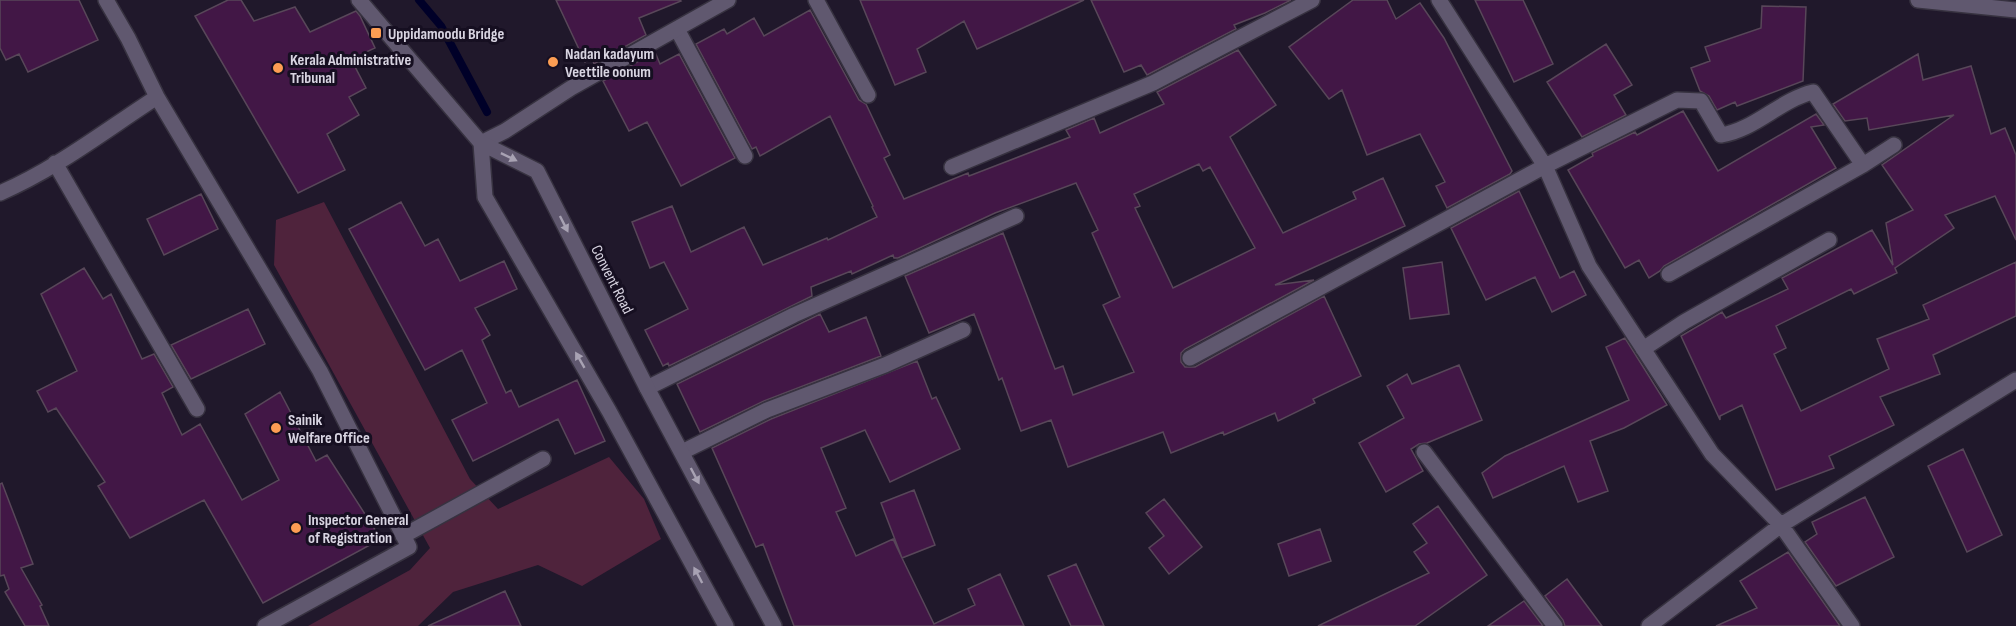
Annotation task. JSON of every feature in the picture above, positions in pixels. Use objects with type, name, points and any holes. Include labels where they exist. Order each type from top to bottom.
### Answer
[{"type":"street","points":[[106,0],[157,97],[320,371],[409,547],[265,626]]},
{"type":"street","name":"Convent Road","points":[[358,0],[481,143],[537,171],[647,388],[774,626]]},
{"type":"street","points":[[726,626],[609,411],[485,197],[481,143],[505,131],[571,88],[728,0]]},
{"type":"street","points":[[816,0],[868,95]]},
{"type":"street","points":[[952,167],[1153,83],[1312,0]]},
{"type":"street","points":[[1439,0],[1545,166],[1589,266],[1712,454],[1781,525],[1852,626]]},
{"type":"street","points":[[1918,0],[2016,10]]},
{"type":"street","points":[[677,29],[745,156]]},
{"type":"street","points":[[1190,358],[1545,166],[1677,100],[1701,101],[1721,135],[1734,133],[1797,96],[1813,92],[1863,165]]},
{"type":"street","points":[[0,193],[55,163],[157,97]]},
{"type":"street","points":[[1669,274],[1863,165],[1894,145]]},
{"type":"street","points":[[55,163],[197,409]]},
{"type":"street","points":[[647,388],[794,315],[1016,216]]},
{"type":"street","points":[[1643,349],[1684,322],[1829,240]]},
{"type":"street","points":[[682,452],[767,410],[885,365],[963,330]]},
{"type":"street","points":[[1649,626],[1781,525],[2016,380]]},
{"type":"street","points":[[1424,452],[1555,626]]},
{"type":"street","points":[[403,536],[543,459]]},
{"type":"shaded area","points":[[324,202],[470,479],[498,509],[609,457],[644,499],[661,539],[582,586],[538,565],[453,592],[418,626],[308,626],[410,570],[430,548],[274,265],[276,220]]},
{"type":"building","points":[[0,0],[79,0],[98,40],[28,72],[19,54],[6,60],[0,48]]},
{"type":"building","name":"Kerala Administrative Tribunal","points":[[228,0],[241,0],[254,21],[295,7],[310,32],[356,11],[360,16],[375,48],[351,59],[366,88],[349,97],[359,115],[327,134],[345,170],[298,193],[195,16]]},
{"type":"building","points":[[556,0],[681,1],[639,18],[646,35],[594,64],[592,58],[585,62]]},
{"type":"building","points":[[860,0],[1084,0],[977,49],[964,21],[917,49],[926,72],[895,85]]},
{"type":"building","points":[[1091,0],[1291,0],[1234,25],[1236,29],[1147,75],[1141,65],[1124,72]]},
{"type":"building","points":[[1353,0],[1387,0],[1396,19],[1420,3],[1444,38],[1512,171],[1510,174],[1447,208],[1436,186],[1445,182],[1420,134],[1367,155],[1342,90],[1329,99],[1289,47]]},
{"type":"building","points":[[1475,0],[1523,0],[1553,64],[1514,82]]},
{"type":"building","points":[[1762,6],[1806,7],[1803,81],[1737,106],[1735,102],[1717,110],[1709,96],[1700,91],[1691,68],[1710,61],[1705,47],[1761,28]]},
{"type":"building","points":[[810,10],[859,100],[866,104],[890,155],[884,158],[904,199],[968,173],[969,176],[1070,137],[1066,130],[1094,118],[1100,133],[1164,104],[1157,92],[1238,50],[1276,105],[1230,137],[1283,233],[1356,199],[1353,192],[1383,178],[1405,226],[1275,285],[1314,280],[1185,349],[1181,353],[1181,362],[1185,367],[1195,367],[1324,296],[1361,376],[1313,399],[1315,403],[1278,421],[1275,413],[1224,435],[1223,432],[1171,453],[1163,432],[1068,467],[1051,420],[1021,431],[1002,378],[999,380],[974,314],[929,333],[905,276],[1003,233],[1055,369],[1063,366],[1073,395],[1134,372],[1103,305],[1120,297],[1092,233],[1098,230],[1076,183],[995,213],[898,258],[894,258],[893,255],[852,274],[851,271],[811,287],[812,296],[669,366],[668,363],[663,366],[645,330],[688,309],[664,262],[650,268],[632,222],[672,206],[691,252],[744,227],[763,265],[827,238],[828,240],[877,217],[830,116],[760,156],[756,147],[752,149],[696,44],[724,29],[727,34],[754,18],[764,36]],"holes":[[[1199,164],[1203,171],[1210,167],[1255,248],[1173,288],[1135,208],[1140,206],[1134,194]]]},
{"type":"building","points":[[1606,44],[1632,85],[1614,95],[1626,115],[1582,137],[1547,82]]},
{"type":"building","points":[[655,52],[660,64],[679,54],[735,158],[681,186],[647,122],[629,131],[603,81]]},
{"type":"building","points":[[1918,54],[1923,80],[1971,66],[1991,134],[2005,128],[2016,155],[2016,240],[1995,196],[1945,215],[1954,228],[1895,268],[1897,273],[1854,294],[1851,289],[1776,326],[1786,348],[1774,354],[1801,411],[1889,369],[1877,339],[1929,319],[1923,305],[2016,262],[2016,316],[1933,355],[1940,374],[1880,397],[1894,425],[1829,456],[1834,468],[1776,490],[1742,405],[1720,416],[1720,420],[1681,336],[1722,312],[1726,318],[1788,289],[1782,278],[1872,230],[1893,265],[1886,223],[1913,210],[1882,165],[1954,115],[1869,130],[1867,118],[1845,121],[1833,104]]},
{"type":"building","points":[[1683,111],[1718,171],[1816,114],[1824,125],[1811,127],[1836,168],[1664,266],[1649,278],[1639,260],[1625,268],[1568,170],[1593,156],[1592,153],[1635,132],[1637,135]]},
{"type":"building","points":[[1519,191],[1560,278],[1574,271],[1586,295],[1552,312],[1535,277],[1486,300],[1451,228]]},
{"type":"building","points":[[201,194],[218,229],[164,255],[147,219]]},
{"type":"building","points":[[401,202],[425,246],[438,239],[460,281],[504,261],[517,289],[475,308],[490,335],[482,340],[506,393],[511,390],[519,407],[577,380],[605,441],[575,454],[558,419],[473,461],[452,420],[487,403],[462,350],[425,370],[349,229]]},
{"type":"building","points":[[1442,262],[1449,314],[1410,319],[1403,268]]},
{"type":"building","points":[[84,268],[103,299],[111,294],[142,359],[154,354],[173,387],[162,393],[182,435],[200,424],[242,500],[279,480],[245,414],[280,392],[316,461],[327,455],[381,539],[263,603],[204,500],[130,538],[98,486],[105,482],[56,408],[48,412],[37,391],[77,371],[41,294]]},
{"type":"building","points":[[248,309],[265,344],[191,379],[171,345]]},
{"type":"building","points":[[820,314],[829,332],[866,317],[881,356],[764,401],[700,432],[677,384]]},
{"type":"building","points":[[1625,338],[1667,405],[1624,428],[1590,441],[1608,491],[1578,502],[1564,466],[1493,498],[1482,473],[1505,456],[1629,400],[1606,347]]},
{"type":"building","points":[[917,361],[932,399],[936,397],[960,449],[890,482],[865,430],[821,448],[846,508],[836,512],[856,556],[893,539],[934,624],[975,605],[968,589],[1000,574],[1024,626],[794,626],[763,544],[756,547],[712,448],[771,419]]},
{"type":"building","points":[[1459,365],[1482,420],[1411,449],[1423,471],[1386,492],[1359,443],[1404,418],[1387,386],[1407,374],[1412,384]]},
{"type":"building","points":[[1963,449],[2002,535],[1967,552],[1928,466]]},
{"type":"building","points":[[2,483],[33,564],[21,568],[42,605],[40,606],[49,626],[25,626],[5,592],[9,589],[4,575],[0,576],[0,484]]},
{"type":"building","points":[[914,490],[935,545],[902,558],[881,503]]},
{"type":"building","points":[[1865,497],[1894,557],[1836,586],[1805,542],[1817,534],[1812,522]]},
{"type":"building","points":[[1164,499],[1202,547],[1169,574],[1149,548],[1164,536],[1146,513]]},
{"type":"building","points":[[1438,506],[1487,575],[1415,626],[1318,626],[1429,573],[1414,552],[1427,543],[1413,524]]},
{"type":"building","points":[[1320,529],[1331,561],[1289,576],[1278,544]]},
{"type":"building","points":[[1788,552],[1840,626],[1716,626],[1757,608],[1740,581]]},
{"type":"building","points":[[1076,564],[1104,626],[1071,626],[1048,576]]},
{"type":"building","points":[[1567,579],[1602,626],[1565,626],[1545,596]]},
{"type":"building","points":[[505,591],[521,626],[428,626]]},
{"type":"building","points":[[1524,601],[1543,626],[1488,626]]},
{"type":"waterway","points":[[419,0],[441,26],[487,112]]},
{"type":"place","name":"Uppidamoodu Bridge","points":[[376,33]]},
{"type":"place","name":"Nadan kadayum Veettile oonum","points":[[553,62]]},
{"type":"place","name":"Kerala Administrative Tribunal","points":[[278,68]]},
{"type":"place","name":"Sainik Welfare Office","points":[[276,428]]},
{"type":"place","name":"Inspector General of Registration","points":[[296,528]]}]
